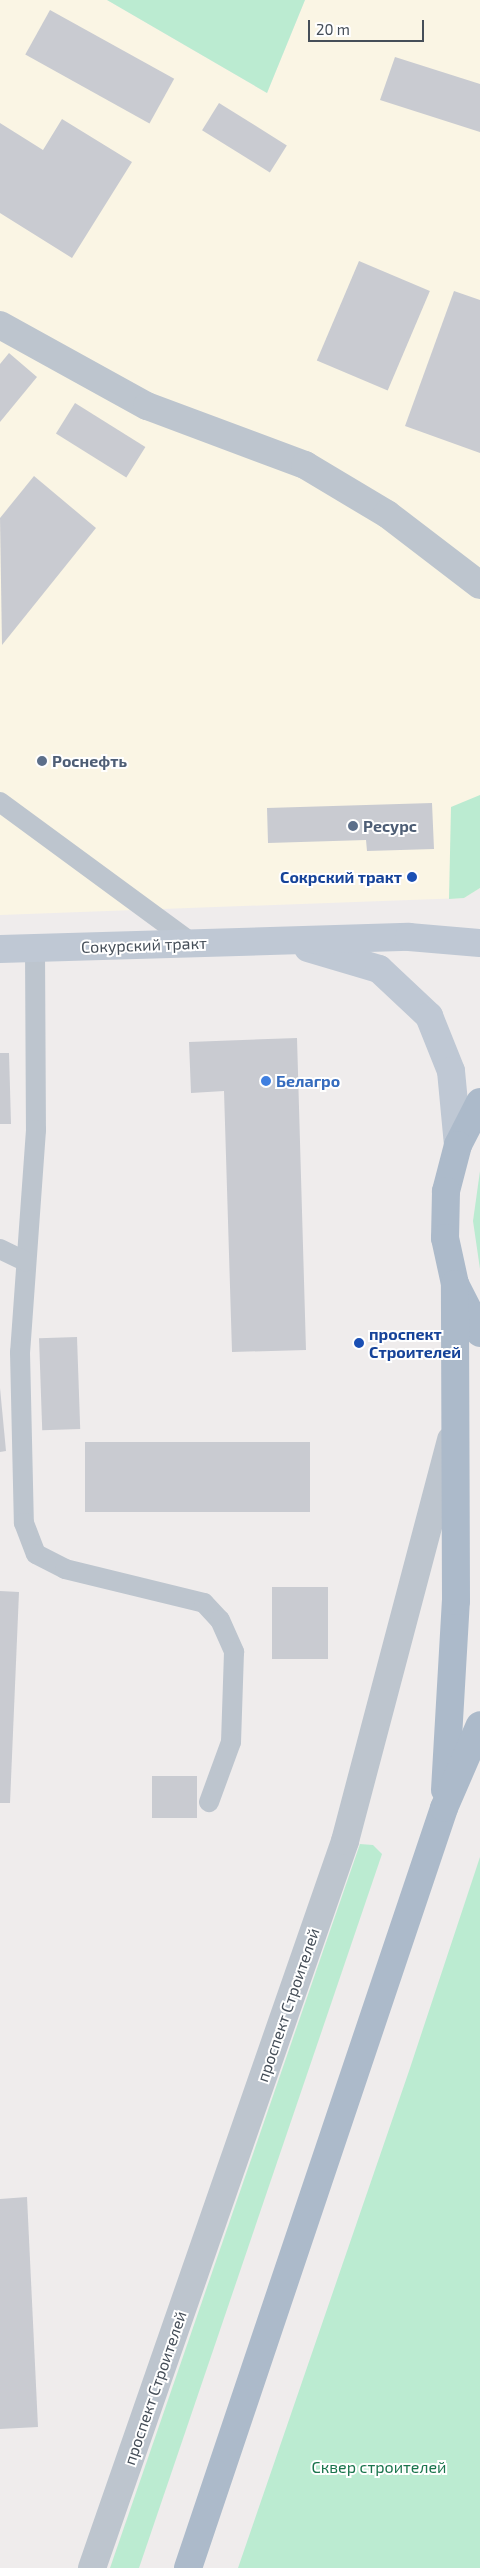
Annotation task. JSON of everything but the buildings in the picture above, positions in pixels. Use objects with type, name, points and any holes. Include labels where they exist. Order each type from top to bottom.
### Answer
[{"type":"main road","points":[[480,1102],[458,1144],[446,1190],[445,1219],[455,1284],[480,1333]]},
{"type":"main road","name":"проспект Строителей","points":[[444,1808],[456,1601],[453,1433],[455,1284]]},
{"type":"main road","name":"проспект Строителей","points":[[188,2568],[444,1808],[480,1725]]},
{"type":"street","points":[[0,325],[148,406],[305,465],[387,514],[480,585]]},
{"type":"street","name":"Сокурский тракт","points":[[0,949],[410,937],[480,943]]},
{"type":"street","name":"Сокурский тракт","points":[[288,941],[379,969],[429,1016],[451,1071],[458,1144]]},
{"type":"street","name":"проспект Строителей","points":[[92,2568],[345,1841],[453,1433]]},
{"type":"lane","points":[[0,802],[193,944]]},
{"type":"lane","points":[[35,948],[36,1130],[25,1261],[20,1352],[24,1523],[36,1554],[65,1569],[204,1603],[220,1620],[234,1652],[231,1742],[209,1802]]},
{"type":"lane","points":[[0,1249],[25,1261]]},
{"type":"shaded area","points":[[0,0],[107,0],[267,93],[305,0],[480,0],[480,888],[464,898],[0,915]]},
{"type":"green space","points":[[107,0],[305,0],[267,93]]},
{"type":"green space","points":[[480,795],[480,888],[464,898],[449,899],[451,807]]},
{"type":"green space","points":[[480,1171],[480,1269],[473,1221]]},
{"type":"green space","points":[[360,1844],[373,1845],[382,1854],[139,2568],[110,2568]]},
{"type":"green space","name":"Cквер cтроителей","points":[[480,1857],[480,2568],[238,2568],[409,2071]]},
{"type":"place","name":"Роснефть","points":[[42,761]]},
{"type":"place","name":"Ресурс","points":[[353,826]]},
{"type":"place","name":"Сокрский тракт","points":[[412,877]]},
{"type":"place","name":"Белагро","points":[[266,1081]]},
{"type":"place","name":"проспект Строителей","points":[[359,1343]]}]
